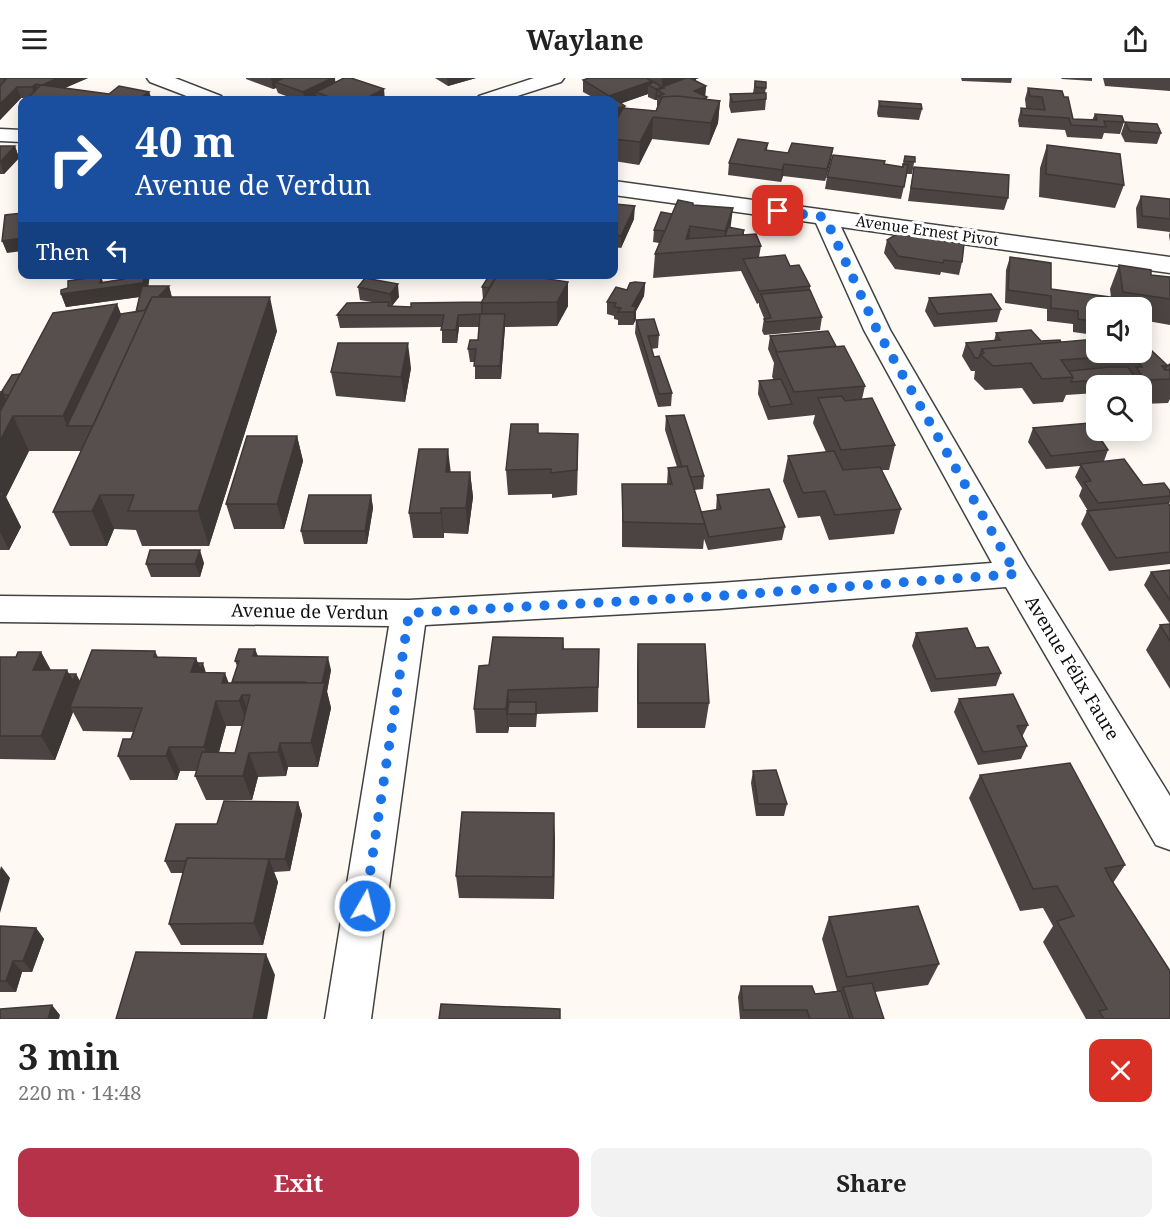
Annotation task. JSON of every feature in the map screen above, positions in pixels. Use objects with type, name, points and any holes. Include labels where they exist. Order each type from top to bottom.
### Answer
[{"type":"street","points":[[157,78],[204,96]]},
{"type":"street","points":[[498,96],[554,78]]},
{"type":"street","points":[[0,135],[18,136]]},
{"type":"street","name":"Avenue Ernest Pivot","points":[[618,189],[1170,265]]},
{"type":"street","name":"Avenue Félix Faure","points":[[825,217],[877,330],[1016,574],[1170,832]]},
{"type":"street","name":"Avenue de Verdun","points":[[0,609],[409,613],[719,596],[1016,574]]},
{"type":"street","points":[[348,1019],[409,613]]},
{"type":"building","points":[[0,78],[58,78],[42,85],[109,94],[119,86],[149,92],[143,96],[30,96],[41,85],[36,84],[32,87],[17,87],[0,104],[0,86],[6,79]]},
{"type":"building","points":[[284,78],[332,78],[303,92],[275,82]]},
{"type":"building","points":[[344,78],[351,78],[384,89],[371,96],[326,96],[316,92]]},
{"type":"building","points":[[589,78],[646,78],[652,81],[609,96],[583,80]]},
{"type":"building","points":[[686,78],[706,86],[694,91],[707,97],[702,99],[658,96],[664,94],[657,90]]},
{"type":"building","points":[[755,81],[766,82],[766,88],[755,87]]},
{"type":"building","points":[[654,82],[662,87],[656,89],[648,85]]},
{"type":"building","points":[[1028,88],[1062,91],[1064,97],[1068,97],[1073,119],[1097,120],[1095,114],[1122,116],[1124,122],[1104,121],[1106,127],[1071,125],[1069,118],[1022,115],[1021,108],[1045,110],[1042,97],[1030,96]]},
{"type":"building","points":[[766,93],[766,99],[732,102],[730,94]]},
{"type":"building","points":[[677,96],[720,101],[711,123],[653,117],[640,142],[618,139],[618,117],[623,108],[656,111],[662,97]]},
{"type":"building","points":[[618,101],[625,106],[618,108]]},
{"type":"building","points":[[879,101],[921,104],[922,109],[880,106]]},
{"type":"building","points":[[1125,122],[1157,124],[1161,133],[1130,131]]},
{"type":"building","points":[[738,139],[768,143],[765,150],[788,153],[792,143],[833,148],[827,169],[784,164],[782,170],[729,163]]},
{"type":"building","points":[[1047,145],[1120,154],[1124,185],[1046,174]]},
{"type":"building","points":[[0,146],[15,146],[0,162]]},
{"type":"building","points":[[833,155],[885,161],[884,164],[903,167],[903,164],[908,165],[904,187],[827,177]]},
{"type":"building","points":[[905,156],[915,157],[915,162],[904,161]]},
{"type":"building","points":[[914,167],[1009,175],[1008,198],[911,188]]},
{"type":"building","points":[[1141,196],[1170,199],[1170,219],[1142,216]]},
{"type":"building","points":[[678,200],[693,203],[693,205],[733,208],[725,231],[690,226],[686,239],[756,234],[761,246],[655,254]]},
{"type":"building","points":[[618,204],[635,206],[621,236],[618,236]]},
{"type":"building","points":[[661,212],[672,214],[665,231],[654,230]]},
{"type":"building","points":[[18,213],[18,239],[2,241],[5,215]]},
{"type":"building","points":[[728,227],[744,230],[742,235],[725,236]]},
{"type":"building","points":[[897,234],[964,244],[962,262],[944,260],[943,263],[898,256],[887,240]]},
{"type":"building","points":[[785,255],[790,266],[799,265],[810,286],[759,291],[743,259]]},
{"type":"building","points":[[1010,257],[1051,263],[1051,289],[1110,297],[1086,297],[1086,320],[1078,319],[1078,311],[1051,308],[1051,296],[1008,290]]},
{"type":"building","points":[[1119,265],[1151,270],[1151,275],[1170,277],[1170,299],[1123,292]]},
{"type":"building","points":[[101,279],[100,283],[143,279],[143,283],[61,294],[61,290],[68,288],[68,281]]},
{"type":"building","points":[[364,279],[398,284],[390,294],[358,287]]},
{"type":"building","points":[[487,279],[495,279],[489,288],[482,287]]},
{"type":"building","points":[[495,279],[549,279],[568,282],[557,302],[481,303]]},
{"type":"building","points":[[630,283],[645,283],[632,306],[636,307],[634,312],[618,312],[621,308],[614,307],[616,303],[607,302],[616,287],[627,290]]},
{"type":"building","points":[[142,286],[169,286],[158,297],[152,297],[145,310],[136,312]]},
{"type":"building","points":[[810,290],[822,317],[766,322],[764,319],[771,318],[761,294]]},
{"type":"building","points":[[991,294],[1001,309],[938,314],[929,298]]},
{"type":"building","points":[[152,297],[270,297],[198,511],[128,511],[134,495],[100,495],[92,511],[53,512]]},
{"type":"building","points":[[389,302],[388,306],[411,307],[411,303],[482,302],[482,314],[458,315],[456,330],[441,330],[444,315],[337,315],[347,303]]},
{"type":"building","points":[[117,304],[63,416],[13,416],[0,441],[0,410],[53,313]]},
{"type":"building","points":[[146,310],[93,426],[67,426],[121,314]]},
{"type":"building","points":[[480,314],[505,314],[500,366],[474,366],[476,349],[468,349],[470,340],[478,340]]},
{"type":"building","points":[[654,319],[659,335],[648,336],[654,357],[659,356],[672,393],[659,394],[636,320]]},
{"type":"building","points":[[1031,330],[1041,341],[1060,340],[1061,342],[982,349],[979,358],[975,358],[966,343],[1000,340],[996,333]]},
{"type":"building","points":[[828,331],[836,346],[777,352],[770,336]]},
{"type":"building","points":[[1086,340],[1086,358],[1061,360],[1073,377],[1042,379],[1031,363],[993,366],[981,355],[984,353],[982,349]]},
{"type":"building","points":[[338,343],[408,343],[401,377],[331,372]]},
{"type":"building","points":[[844,346],[865,386],[794,392],[776,352]]},
{"type":"building","points":[[1152,351],[1167,365],[1162,366],[1165,370],[1170,370],[1170,379],[1152,380],[1152,375],[1142,375],[1136,367],[1142,367],[1139,363],[1152,363]]},
{"type":"building","points":[[1128,367],[1133,374],[1086,375],[1086,381],[1071,382],[1073,377],[1069,371]]},
{"type":"building","points":[[20,374],[9,395],[4,395],[2,391],[12,375]]},
{"type":"building","points":[[781,379],[792,404],[770,407],[759,381]]},
{"type":"building","points":[[842,396],[845,401],[872,398],[895,445],[841,450],[818,398]]},
{"type":"building","points":[[684,415],[704,476],[690,477],[687,466],[682,467],[666,416]]},
{"type":"building","points":[[1086,423],[1086,441],[1102,441],[1108,450],[1051,456],[1033,428]]},
{"type":"building","points":[[511,424],[538,424],[538,433],[578,434],[577,470],[551,473],[551,469],[506,470]]},
{"type":"building","points":[[247,436],[297,436],[277,504],[226,504]]},
{"type":"building","points":[[419,449],[448,449],[446,472],[470,472],[466,508],[441,508],[441,513],[409,513]]},
{"type":"building","points":[[834,451],[843,470],[880,467],[901,509],[835,515],[825,491],[803,493],[788,456]]},
{"type":"building","points":[[1124,459],[1143,485],[1164,483],[1170,491],[1170,496],[1098,503],[1084,482],[1091,481],[1080,464]]},
{"type":"building","points":[[687,466],[705,524],[623,522],[622,484],[672,484],[668,468]]},
{"type":"building","points":[[769,489],[785,527],[709,537],[701,512],[721,509],[717,495]]},
{"type":"building","points":[[309,495],[371,495],[365,531],[301,531]]},
{"type":"building","points":[[1168,503],[1170,506],[1170,552],[1116,558],[1087,511]]},
{"type":"building","points":[[150,550],[200,550],[195,564],[146,564]]},
{"type":"building","points":[[1170,570],[1170,600],[1151,572]]},
{"type":"building","points":[[1170,624],[1170,641],[1160,625]]},
{"type":"building","points":[[967,628],[976,648],[988,647],[1001,673],[936,679],[916,633]]},
{"type":"building","points":[[493,637],[563,638],[563,649],[599,649],[598,687],[508,690],[506,709],[474,709],[479,666],[489,665]]},
{"type":"building","points":[[638,644],[705,644],[709,703],[638,703]]},
{"type":"building","points":[[239,649],[255,649],[253,656],[328,657],[322,683],[232,682],[239,661],[235,661]]},
{"type":"building","points":[[92,650],[155,651],[154,657],[196,658],[191,672],[225,673],[222,683],[325,683],[311,743],[280,743],[278,752],[249,753],[243,776],[195,776],[202,752],[235,753],[250,695],[242,695],[239,701],[216,701],[204,747],[169,747],[166,756],[118,756],[123,739],[131,739],[142,708],[70,707]]},
{"type":"building","points":[[18,652],[41,652],[33,670],[67,670],[41,736],[0,736],[0,657],[16,657]]},
{"type":"building","points":[[69,674],[76,674],[73,681]]},
{"type":"building","points":[[1013,694],[1028,725],[1017,726],[1027,746],[983,752],[959,699]]},
{"type":"building","points":[[509,702],[536,702],[536,714],[507,714]]},
{"type":"building","points":[[1070,763],[1125,865],[1105,868],[1170,971],[1170,1019],[1104,1019],[1099,1011],[1107,1009],[1057,921],[1074,916],[1057,886],[1033,889],[980,775]]},
{"type":"building","points":[[776,770],[787,804],[758,804],[753,771]]},
{"type":"building","points":[[224,801],[298,802],[285,859],[187,858],[186,861],[165,861],[176,824],[217,824]]},
{"type":"building","points":[[462,812],[554,813],[553,877],[456,876]]},
{"type":"building","points":[[187,858],[269,859],[254,923],[169,924]]},
{"type":"building","points":[[918,906],[939,964],[847,977],[829,917]]},
{"type":"building","points":[[0,926],[36,928],[23,961],[13,961],[6,981],[0,981]]},
{"type":"building","points":[[136,952],[266,954],[253,1019],[116,1019]]},
{"type":"building","points":[[872,983],[884,1019],[853,1019],[843,987]]},
{"type":"building","points":[[741,986],[812,986],[815,994],[841,991],[850,1019],[810,1019],[807,1010],[743,1010]]},
{"type":"building","points":[[441,1004],[560,1009],[560,1019],[439,1019]]},
{"type":"building","points":[[52,1005],[48,1019],[0,1019],[0,1009]]},
{"type":"route","points":[[365,906],[409,613],[719,596],[1016,574],[877,330],[825,217],[778,211]]}]
